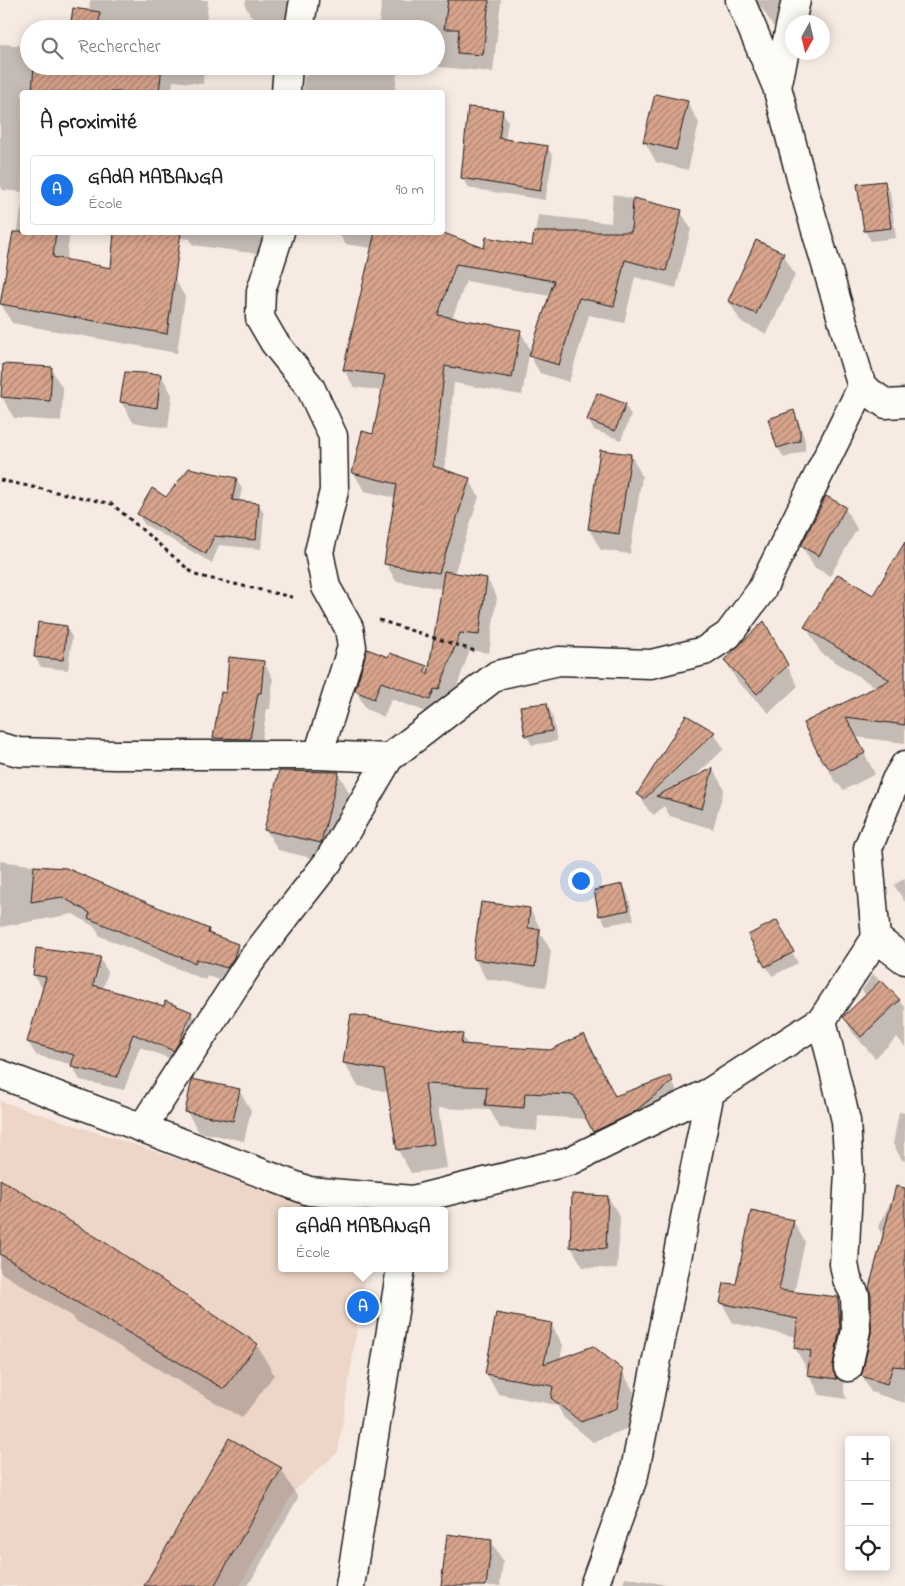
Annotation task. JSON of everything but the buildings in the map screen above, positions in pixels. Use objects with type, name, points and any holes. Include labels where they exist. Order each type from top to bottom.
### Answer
[{"type":"street","points":[[301,20],[304,0]]},
{"type":"street","points":[[740,0],[777,87],[808,202],[862,387],[886,404],[905,403]]},
{"type":"street","points":[[777,87],[796,0]]},
{"type":"street","points":[[286,90],[287,75]]},
{"type":"street","points":[[279,235],[261,292],[260,318],[274,342],[310,387],[332,436],[334,491],[319,552],[326,587],[349,628],[352,647],[318,755]]},
{"type":"street","points":[[142,1128],[250,962],[328,862],[389,758],[497,675],[559,661],[651,664],[704,651],[728,635],[761,591],[862,387]]},
{"type":"street","points":[[0,747],[19,752],[114,755],[318,755],[389,758]]},
{"type":"street","points":[[0,1074],[310,1192],[411,1205],[570,1161],[710,1092],[822,1020],[876,938],[868,848],[896,780],[905,765]]},
{"type":"street","points":[[876,938],[905,960]]},
{"type":"street","points":[[822,1020],[846,1121],[849,1172],[844,1264],[847,1279],[855,1296],[856,1330],[848,1367]]},
{"type":"street","points":[[594,1586],[634,1475],[710,1092]]},
{"type":"street","points":[[350,1586],[400,1272]]},
{"type":"path","points":[[0,480],[112,504],[195,575],[309,602],[336,605],[478,652]]},
{"type":"shaded area","points":[[0,1101],[326,1207],[278,1207],[278,1272],[365,1272],[338,1452],[294,1491],[240,1586],[0,1586]]},
{"type":"place","name":"GAdA MABANGA","points":[[363,1307]]}]
